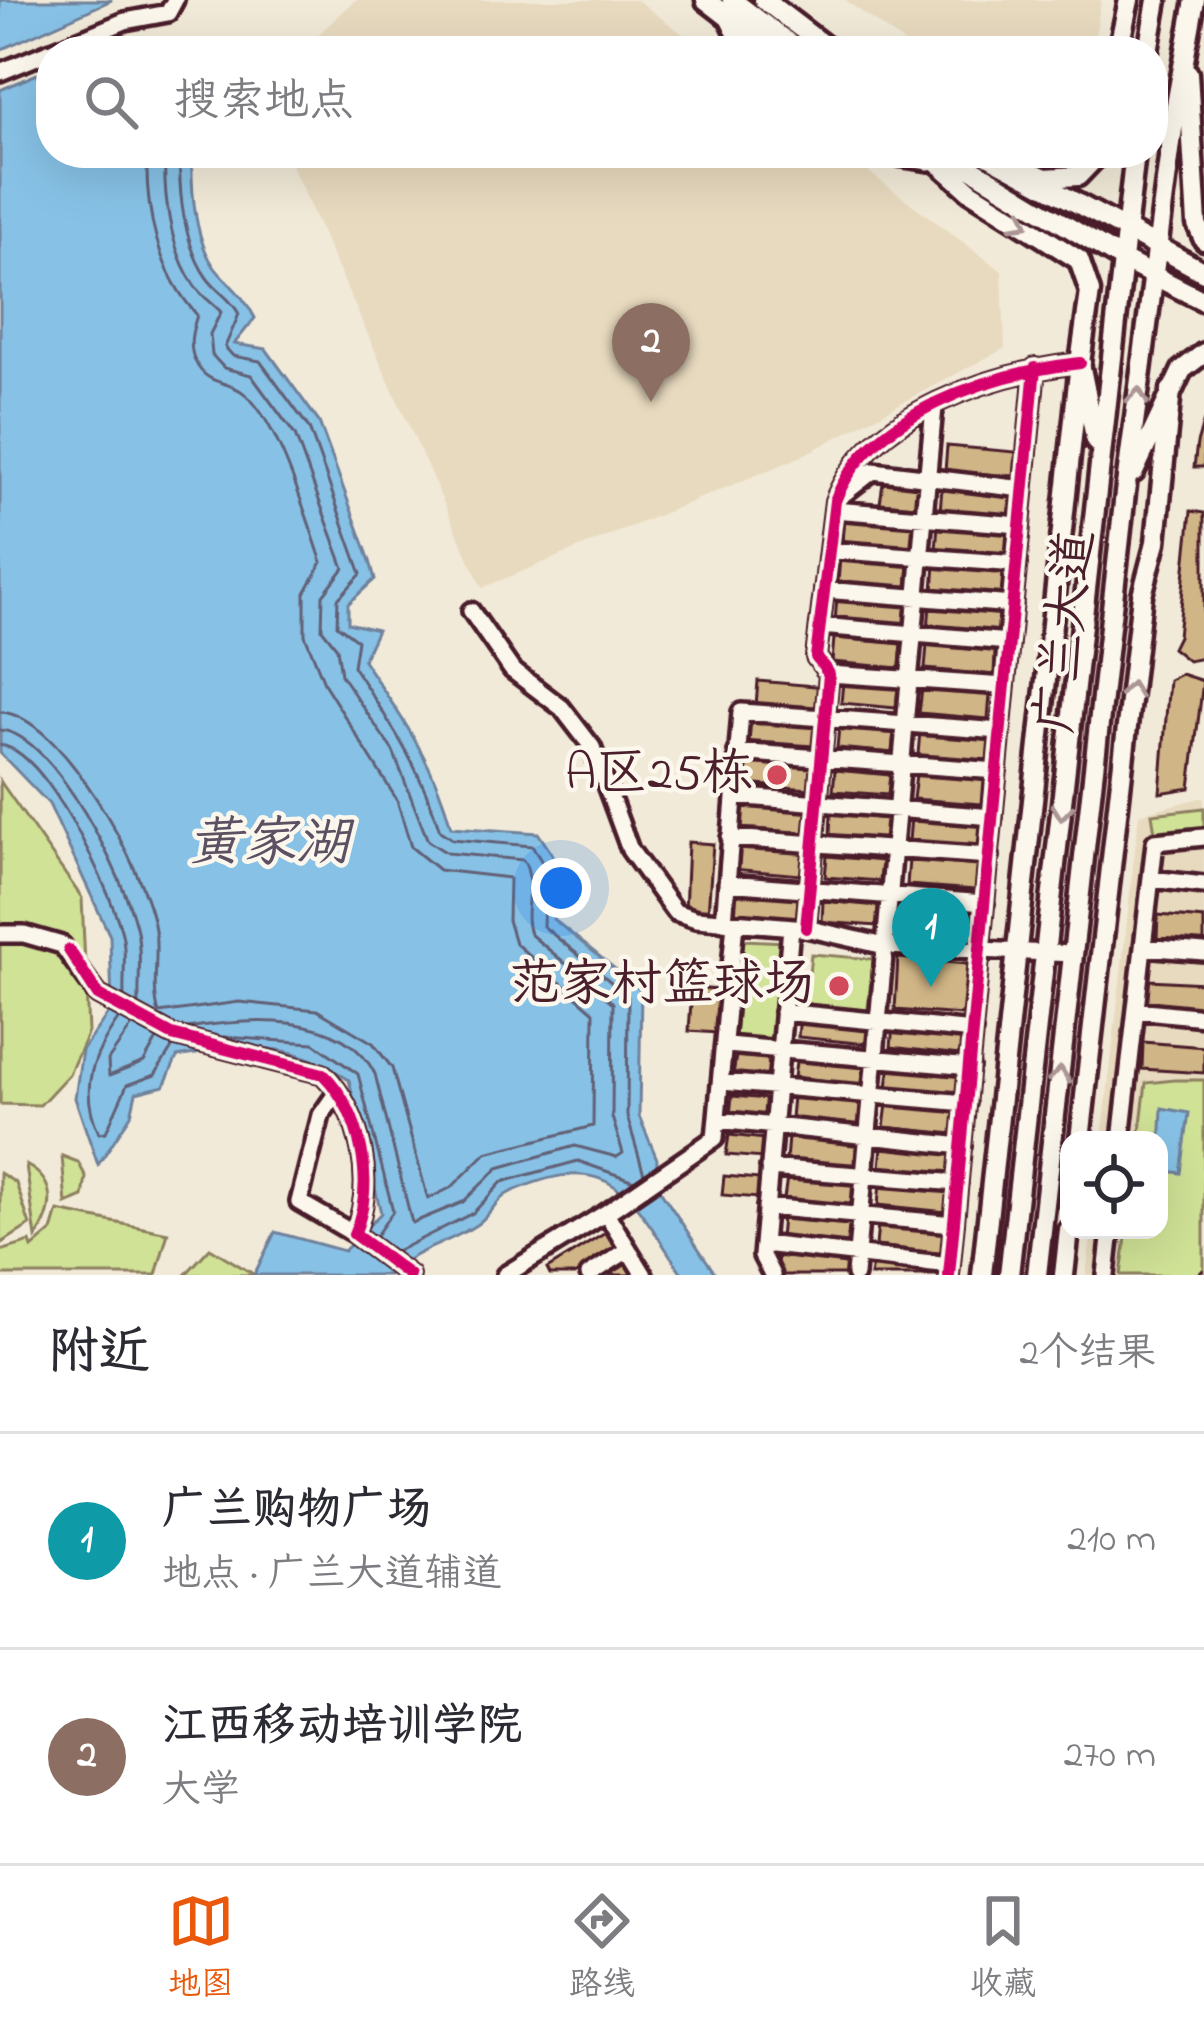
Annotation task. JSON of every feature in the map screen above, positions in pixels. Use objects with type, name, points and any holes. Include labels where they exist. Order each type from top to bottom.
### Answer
[{"type":"main road","points":[[706,0],[750,36]]},
{"type":"main road","points":[[733,0],[780,36]]},
{"type":"main road","points":[[764,0],[811,36]]},
{"type":"main road","points":[[1121,36],[1127,0]]},
{"type":"main road","points":[[1149,36],[1157,0]]},
{"type":"main road","name":"广兰大道","points":[[1037,1275],[1125,493],[1196,0]]},
{"type":"main road","points":[[1186,52],[1197,158]]},
{"type":"main road","points":[[1204,119],[1195,200],[1204,240]]},
{"type":"main road","points":[[944,168],[970,191],[1079,260],[1090,292],[982,1275]]},
{"type":"main road","points":[[954,168],[1204,301]]},
{"type":"main road","points":[[1011,168],[1204,272]]},
{"type":"main road","points":[[1021,168],[1045,178],[1064,178],[1078,176],[1086,168]]},
{"type":"main road","name":"广兰大道","points":[[1009,1275],[1134,168]]},
{"type":"main road","points":[[1125,493],[1182,370],[1204,353]]},
{"type":"main road","points":[[1080,363],[1100,460]]},
{"type":"main road","points":[[1081,1131],[1142,595],[1156,542],[1172,390]]},
{"type":"main road","points":[[1064,1275],[1069,1239]]},
{"type":"street","points":[[88,36],[125,21],[168,13],[175,0]]},
{"type":"street","points":[[729,21],[736,36]]},
{"type":"street","points":[[0,72],[36,57]]},
{"type":"street","points":[[772,1275],[763,1244],[783,1012],[809,890],[818,803],[829,674],[816,657],[834,506],[864,453],[934,407],[972,388],[1034,368],[1080,363]]},
{"type":"street","points":[[763,1244],[950,1270],[1034,368]]},
{"type":"street","points":[[855,1275],[934,407]]},
{"type":"street","points":[[834,506],[872,471],[1023,489]]},
{"type":"street","points":[[834,506],[1020,525]]},
{"type":"street","points":[[829,550],[1017,564]]},
{"type":"street","points":[[824,590],[1013,605]]},
{"type":"street","points":[[471,611],[512,670],[562,708],[592,747],[602,764],[620,828],[663,901],[696,919],[798,927],[885,946],[1074,954]]},
{"type":"street","points":[[820,626],[1009,642]]},
{"type":"street","points":[[829,674],[1005,686]]},
{"type":"street","points":[[505,1275],[534,1268],[626,1196],[669,1173],[716,1138],[727,1045],[727,883],[741,712],[1001,731]]},
{"type":"street","points":[[737,752],[997,772]]},
{"type":"street","points":[[734,796],[993,817]]},
{"type":"street","points":[[1122,1131],[1155,842],[1204,837]]},
{"type":"street","points":[[730,838],[989,856]]},
{"type":"street","points":[[1151,879],[1204,885]]},
{"type":"street","points":[[727,883],[985,903]]},
{"type":"street","points":[[0,934],[24,934],[69,950],[98,995],[172,1035],[322,1074],[337,1092],[365,1169],[363,1215],[354,1234]]},
{"type":"street","points":[[1143,947],[1204,952]]},
{"type":"street","points":[[1136,1010],[1204,1016]]},
{"type":"street","points":[[783,1012],[973,1031]]},
{"type":"street","points":[[727,1045],[970,1067]]},
{"type":"street","points":[[722,1082],[966,1102]]},
{"type":"street","points":[[337,1092],[322,1115],[299,1202],[410,1275]]},
{"type":"street","points":[[718,1120],[962,1146]]},
{"type":"street","points":[[770,1168],[958,1183]]},
{"type":"street","points":[[766,1208],[954,1224]]},
{"type":"street","points":[[606,1214],[644,1275]]},
{"type":"street","points":[[1106,1275],[1110,1239]]},
{"type":"street","points":[[589,1275],[628,1250]]},
{"type":"path","points":[[1198,1275],[1204,1269]]},
{"type":"shaded area","points":[[355,0],[637,0],[686,36],[317,36]]},
{"type":"shaded area","points":[[845,0],[1101,0],[1095,36],[894,36]]},
{"type":"shaded area","points":[[293,168],[863,168],[1002,271],[1005,348],[800,457],[482,588]]},
{"type":"shaded area","points":[[1204,797],[1204,1275],[1086,1275],[1091,1239],[1168,1239],[1168,1131],[1103,1131],[1139,814]]},
{"type":"shaded area","points":[[890,953],[973,959],[967,1025],[884,1018]]},
{"type":"green space","points":[[0,781],[82,898],[88,1032],[69,1074],[40,1105],[0,1104]]},
{"type":"green space","points":[[1204,808],[1204,833],[1156,839],[1152,814]]},
{"type":"green space","points":[[742,940],[786,942],[777,1041],[735,1039]]},
{"type":"green space","name":"范家村篮球场","points":[[811,954],[873,959],[867,1018],[805,1013]]},
{"type":"green space","points":[[1204,1080],[1204,1275],[1121,1275],[1126,1239],[1168,1239],[1168,1131],[1140,1131],[1146,1083]]},
{"type":"green space","points":[[62,1156],[78,1162],[86,1177],[83,1197],[66,1204]]},
{"type":"green space","points":[[26,1165],[44,1180],[50,1198],[47,1218],[36,1238]]},
{"type":"green space","points":[[0,1173],[16,1183],[30,1225],[0,1244]]},
{"type":"green space","points":[[58,1211],[168,1233],[156,1275],[0,1275],[0,1251],[30,1242],[32,1248],[52,1231]]},
{"type":"green space","points":[[210,1248],[255,1275],[185,1275]]},
{"type":"water","points":[[0,0],[112,0],[0,50]]},
{"type":"water","name":"黄家湖","points":[[36,74],[36,168],[193,168],[199,233],[205,248],[255,318],[234,344],[266,349],[319,422],[370,561],[375,579],[348,604],[348,623],[377,630],[363,660],[425,760],[451,827],[538,833],[558,863],[553,919],[641,990],[639,1116],[657,1159],[656,1184],[716,1275],[683,1275],[649,1223],[616,1187],[573,1175],[509,1193],[476,1225],[388,1275],[254,1275],[275,1232],[344,1251],[381,1213],[349,1080],[286,1051],[246,1048],[177,1057],[164,1086],[136,1093],[131,1115],[98,1165],[75,1098],[82,1050],[112,1008],[110,936],[49,804],[0,753],[0,90]]},
{"type":"water","points":[[1162,1108],[1189,1113],[1181,1173],[1168,1171],[1168,1131],[1161,1131]]},
{"type":"building","points":[[1204,420],[1204,467],[1194,467],[1197,443]]},
{"type":"building","points":[[947,446],[1016,452],[1014,476],[945,471]]},
{"type":"building","points":[[883,483],[920,486],[917,506],[880,503]]},
{"type":"building","points":[[942,487],[1011,493],[1009,518],[940,512]]},
{"type":"building","points":[[1191,511],[1204,513],[1204,658],[1188,661],[1172,648],[1178,636]]},
{"type":"building","points":[[845,517],[914,523],[912,547],[843,542]]},
{"type":"building","points":[[938,525],[1007,531],[1005,555],[936,549]]},
{"type":"building","points":[[840,558],[909,564],[907,588],[838,582]]},
{"type":"building","points":[[935,565],[1003,571],[1001,595],[933,590]]},
{"type":"building","points":[[837,597],[906,603],[904,627],[835,622]]},
{"type":"building","points":[[930,605],[999,611],[997,635],[928,630]]},
{"type":"building","points":[[834,638],[902,644],[900,668],[832,662]]},
{"type":"building","points":[[927,645],[995,651],[994,675],[925,669]]},
{"type":"building","points":[[1181,674],[1203,681],[1190,788],[1160,793],[1169,680]]},
{"type":"building","points":[[758,681],[827,687],[825,711],[756,706]]},
{"type":"building","points":[[843,682],[898,687],[896,708],[841,703]]},
{"type":"building","points":[[922,689],[990,695],[988,719],[919,713]]},
{"type":"building","points":[[746,716],[815,722],[813,746],[744,741]]},
{"type":"building","points":[[839,727],[894,732],[892,753],[837,748]]},
{"type":"building","points":[[920,731],[989,737],[987,761],[918,755]]},
{"type":"building","name":"A区25栋","points":[[744,759],[813,765],[811,789],[742,784]]},
{"type":"building","points":[[835,770],[890,775],[888,795],[833,791]]},
{"type":"building","points":[[916,774],[984,780],[982,804],[913,799]]},
{"type":"building","points":[[740,803],[809,809],[807,833],[738,828]]},
{"type":"building","points":[[831,813],[887,819],[885,839],[830,835]]},
{"type":"building","points":[[911,817],[980,823],[978,847],[909,841]]},
{"type":"building","points":[[688,842],[713,844],[708,914],[685,912]]},
{"type":"building","points":[[735,845],[803,851],[801,875],[732,869]]},
{"type":"building","points":[[827,856],[882,861],[880,881],[825,877]]},
{"type":"building","points":[[909,860],[978,866],[976,890],[907,885]]},
{"type":"building","points":[[730,892],[798,898],[796,922],[727,916]]},
{"type":"building","points":[[823,901],[879,906],[877,926],[822,922]]},
{"type":"building","points":[[904,905],[973,911],[971,935],[902,930]]},
{"type":"building","points":[[1158,915],[1204,919],[1204,944],[1157,939]]},
{"type":"building","points":[[898,958],[967,964],[962,1015],[895,1010]]},
{"type":"building","points":[[1149,980],[1204,983],[1204,1008],[1147,1003]]},
{"type":"building","points":[[692,988],[721,990],[717,1033],[689,1031]]},
{"type":"building","points":[[800,1015],[870,1023],[867,1044],[798,1037]]},
{"type":"building","points":[[893,1025],[963,1033],[960,1055],[891,1047]]},
{"type":"building","points":[[1143,1042],[1204,1047],[1204,1073],[1142,1069]]},
{"type":"building","points":[[797,1055],[867,1063],[864,1085],[794,1077]]},
{"type":"building","points":[[736,1056],[772,1059],[770,1078],[733,1075]]},
{"type":"building","points":[[890,1064],[959,1073],[957,1094],[887,1087]]},
{"type":"building","points":[[732,1096],[768,1099],[766,1118],[730,1115]]},
{"type":"building","points":[[793,1096],[863,1104],[860,1125],[791,1118]]},
{"type":"building","points":[[887,1104],[957,1112],[954,1134],[884,1127]]},
{"type":"building","points":[[729,1135],[765,1139],[763,1158],[726,1155]]},
{"type":"building","points":[[788,1137],[858,1145],[855,1167],[786,1160]]},
{"type":"building","points":[[882,1145],[952,1153],[949,1175],[880,1167]]},
{"type":"building","points":[[724,1176],[760,1179],[758,1198],[722,1195]]},
{"type":"building","points":[[787,1177],[856,1185],[854,1206],[784,1199]]},
{"type":"building","points":[[880,1183],[950,1191],[947,1212],[878,1205]]},
{"type":"building","points":[[782,1216],[852,1224],[849,1246],[780,1239]]},
{"type":"building","points":[[878,1224],[948,1232],[945,1254],[876,1246]]},
{"type":"building","points":[[607,1232],[618,1248],[574,1275],[550,1275],[547,1269]]},
{"type":"building","points":[[778,1255],[848,1263],[847,1275],[776,1275]]},
{"type":"building","points":[[628,1263],[636,1275],[609,1275]]},
{"type":"building","points":[[872,1265],[941,1272],[941,1275],[870,1275]]},
{"type":"cycle path","points":[[806,928],[829,674],[816,657],[835,501],[852,470],[905,420],[973,387],[1080,363]]},
{"type":"cycle path","points":[[949,1275],[1035,368]]},
{"type":"cycle path","points":[[69,950],[98,995],[172,1035],[323,1074],[347,1109],[361,1150],[364,1194],[354,1234],[409,1275]]},
{"type":"place","name":"江西移动培训学院","points":[[651,402]]},
{"type":"place","name":"A区25栋","points":[[777,775]]},
{"type":"place","name":"范家村篮球场","points":[[839,986]]},
{"type":"place","name":"广兰购物广场","points":[[931,987]]}]
